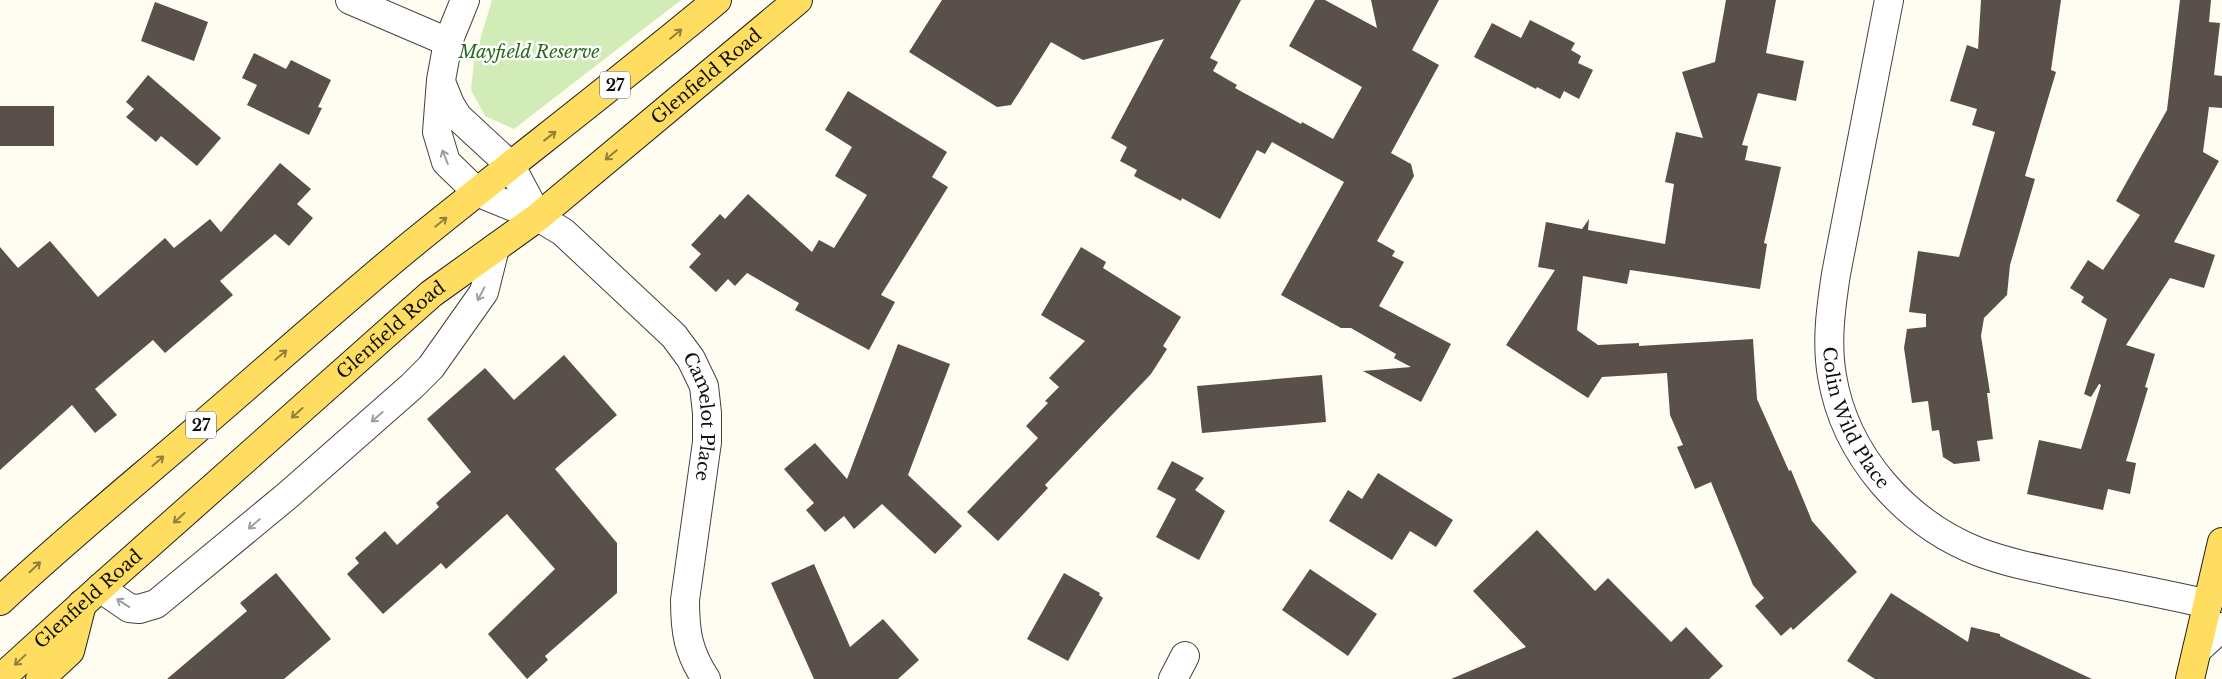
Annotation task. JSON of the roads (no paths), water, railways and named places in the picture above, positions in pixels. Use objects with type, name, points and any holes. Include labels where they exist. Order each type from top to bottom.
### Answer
[{"type":"main road","name":"27","points":[[0,601],[42,561],[193,433],[258,375],[477,192],[620,81],[717,0]]},
{"type":"main road","name":"Glenfield Road","points":[[0,679],[431,294],[538,217],[798,0]]},
{"type":"main road","points":[[2190,679],[2222,542]]},
{"type":"main road","points":[[40,679],[70,651],[91,596]]},
{"type":"street","points":[[350,0],[448,42]]},
{"type":"street","points":[[465,0],[448,42],[441,80],[438,132],[446,162],[477,192]]},
{"type":"street","name":"Colin Wild Place","points":[[1889,0],[1836,274],[1831,310],[1830,354],[1837,398],[1872,472],[1890,492],[1937,530],[1979,552],[2023,566],[2208,604]]},
{"type":"street","points":[[441,80],[450,104],[458,117],[511,166],[538,217]]},
{"type":"street","name":"Camelot Place","points":[[477,192],[538,217],[563,232],[674,336],[691,359],[704,386],[707,413],[707,442],[685,600],[685,623],[689,647],[706,679]]},
{"type":"street","points":[[91,596],[129,608],[139,609],[156,604],[288,495],[431,367],[484,292],[495,248]]},
{"type":"street","points":[[2197,650],[2222,627]]},
{"type":"park label","name":"Mayfield Reserve","points":[[529,52]]}]
